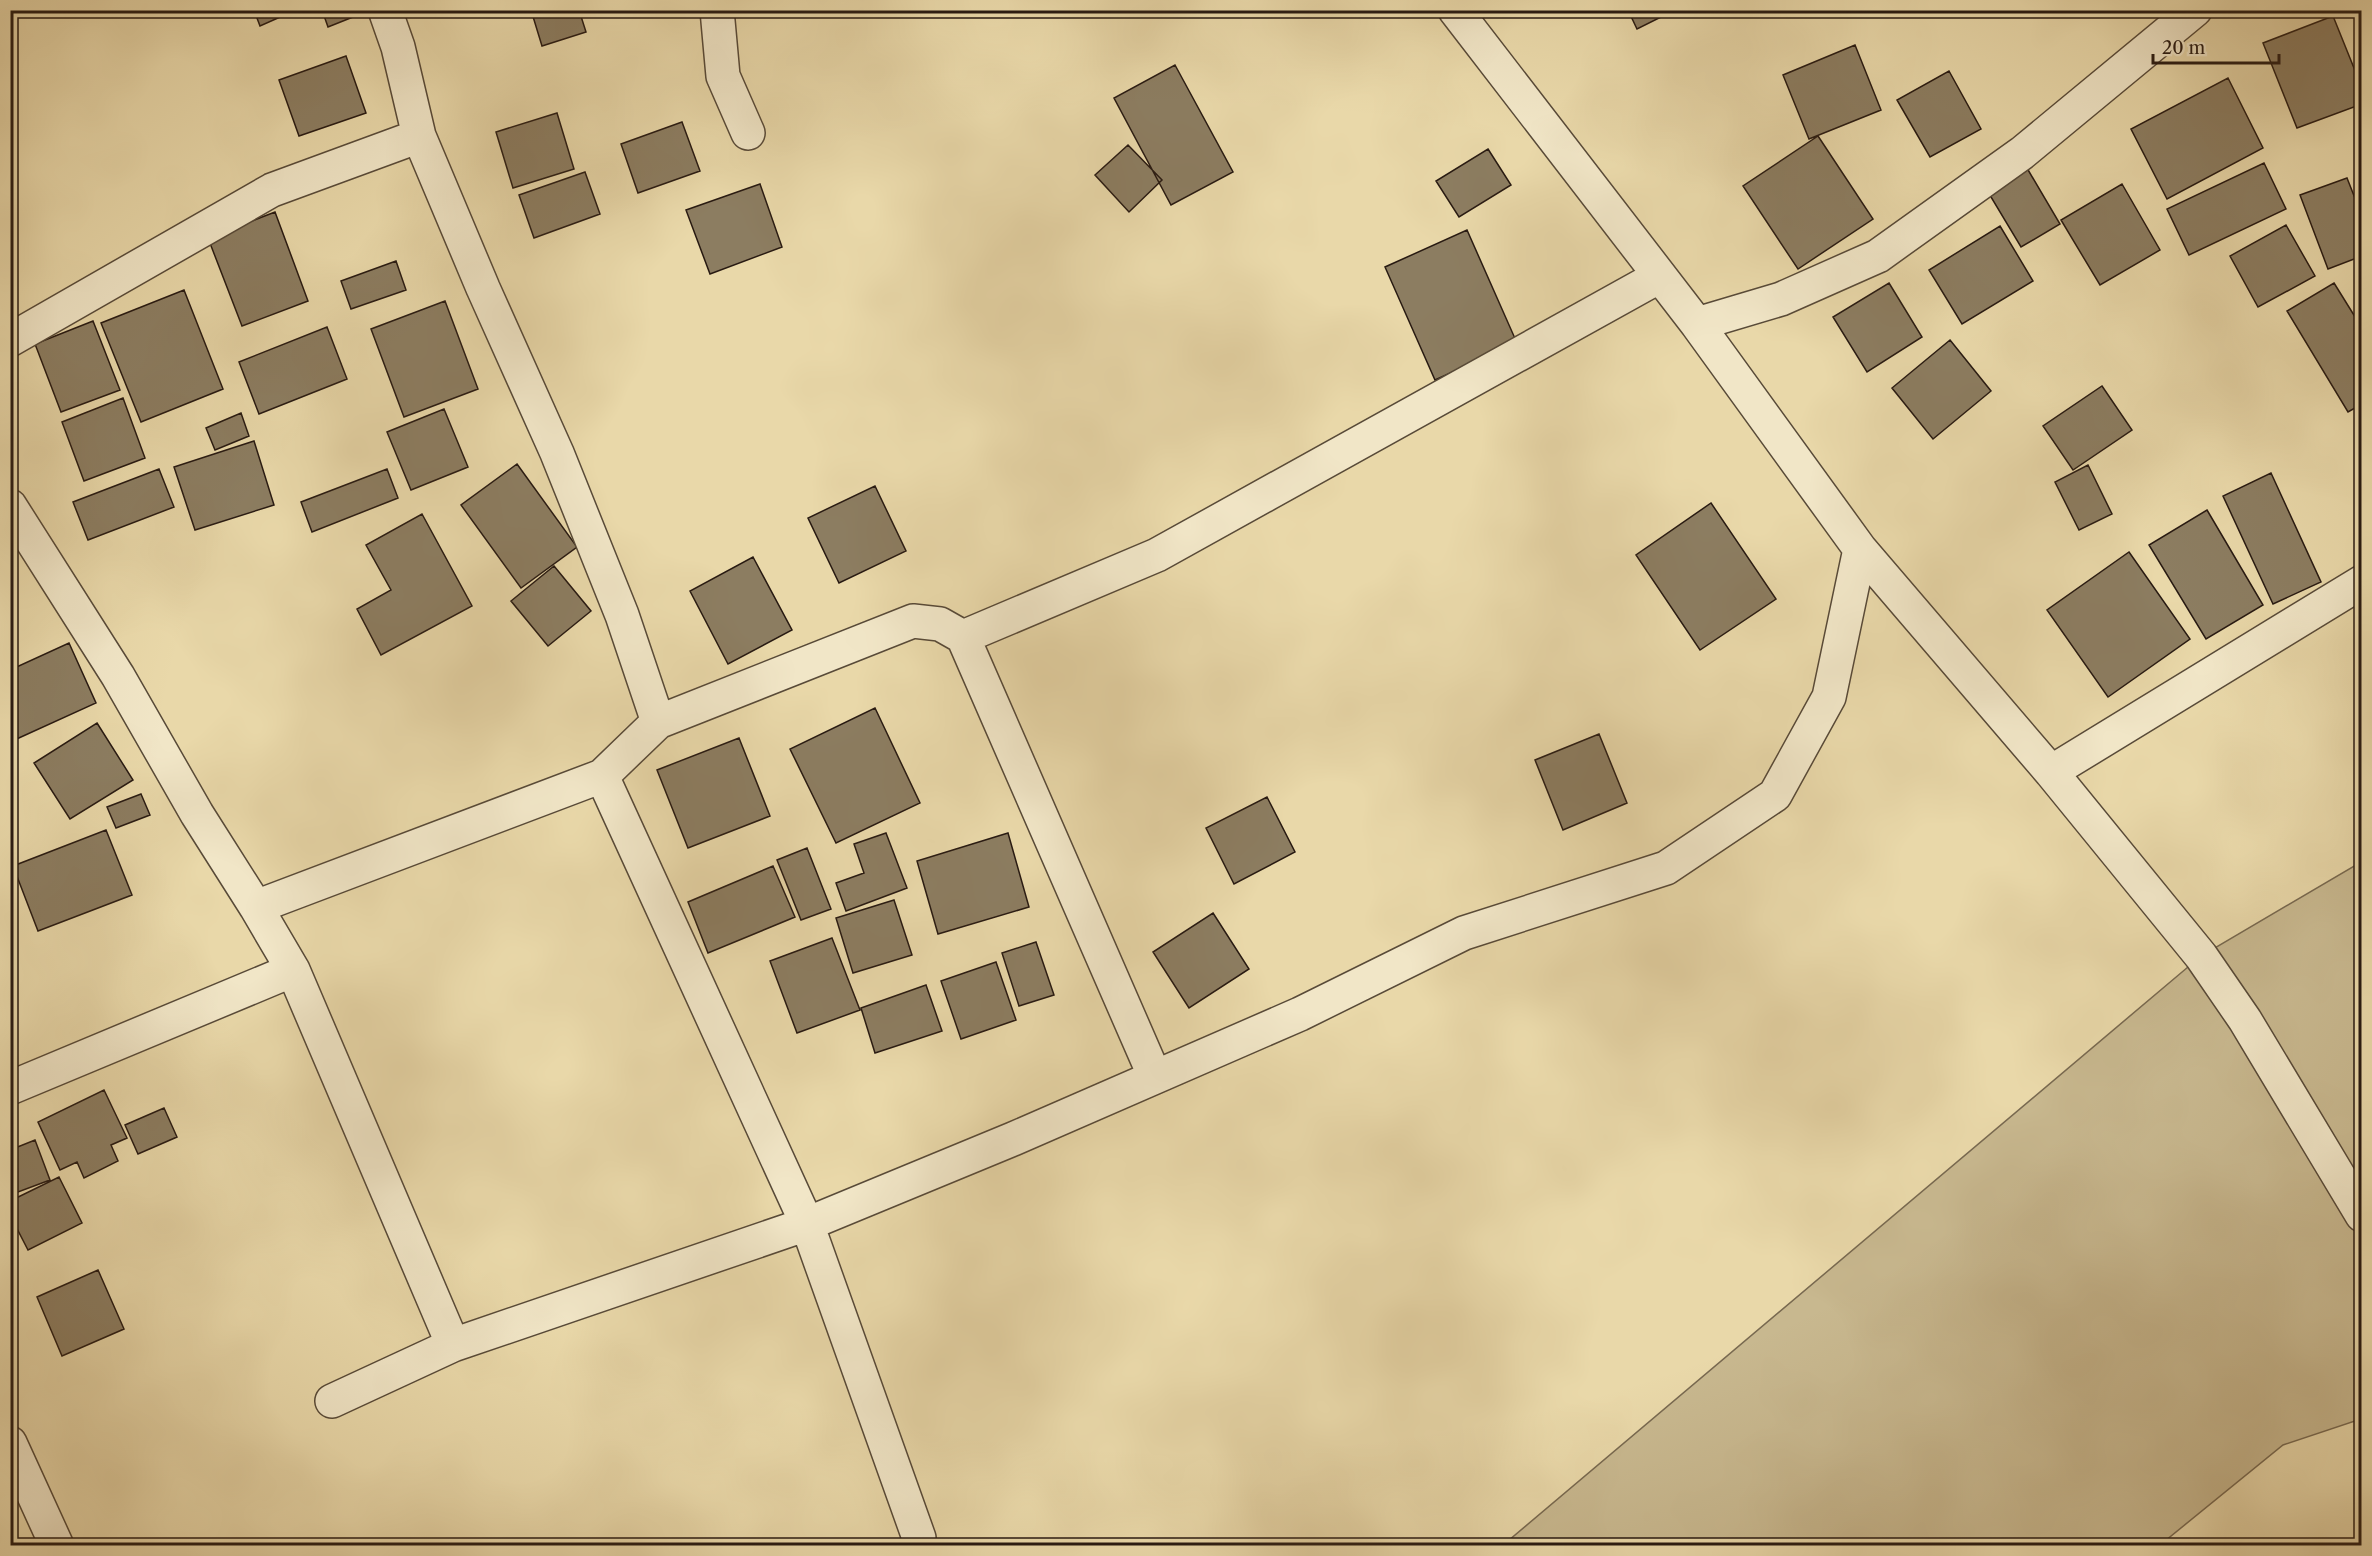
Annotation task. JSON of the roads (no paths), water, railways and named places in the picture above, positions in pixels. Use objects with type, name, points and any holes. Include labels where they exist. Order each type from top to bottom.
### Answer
[{"type":"street","points":[[385,10],[398,47],[419,136],[483,288],[557,453],[622,615],[658,722]]},
{"type":"street","points":[[717,10],[723,76],[748,134]]},
{"type":"street","points":[[1455,10],[1696,324],[1860,549],[2051,772],[2201,956],[2245,1020],[2361,1215]]},
{"type":"street","points":[[1696,324],[1781,299],[1878,256],[2022,153],[2195,10]]},
{"type":"street","points":[[10,340],[272,190],[419,136]]},
{"type":"street","points":[[963,637],[1157,555],[1658,277]]},
{"type":"street","points":[[10,506],[118,676],[197,814],[293,969],[453,1345]]},
{"type":"street","points":[[332,1401],[453,1345],[807,1224],[1300,1014],[1464,933],[1666,868],[1775,795],[1829,698],[1860,549]]},
{"type":"street","points":[[2051,772],[2361,582]]},
{"type":"street","points":[[256,907],[602,776],[658,722],[913,621],[940,624],[963,637],[1155,1077]]},
{"type":"street","points":[[602,776],[807,1224],[919,1538]]},
{"type":"street","points":[[10,1088],[293,969]]},
{"type":"street","points":[[10,1443],[57,1545]]}]
